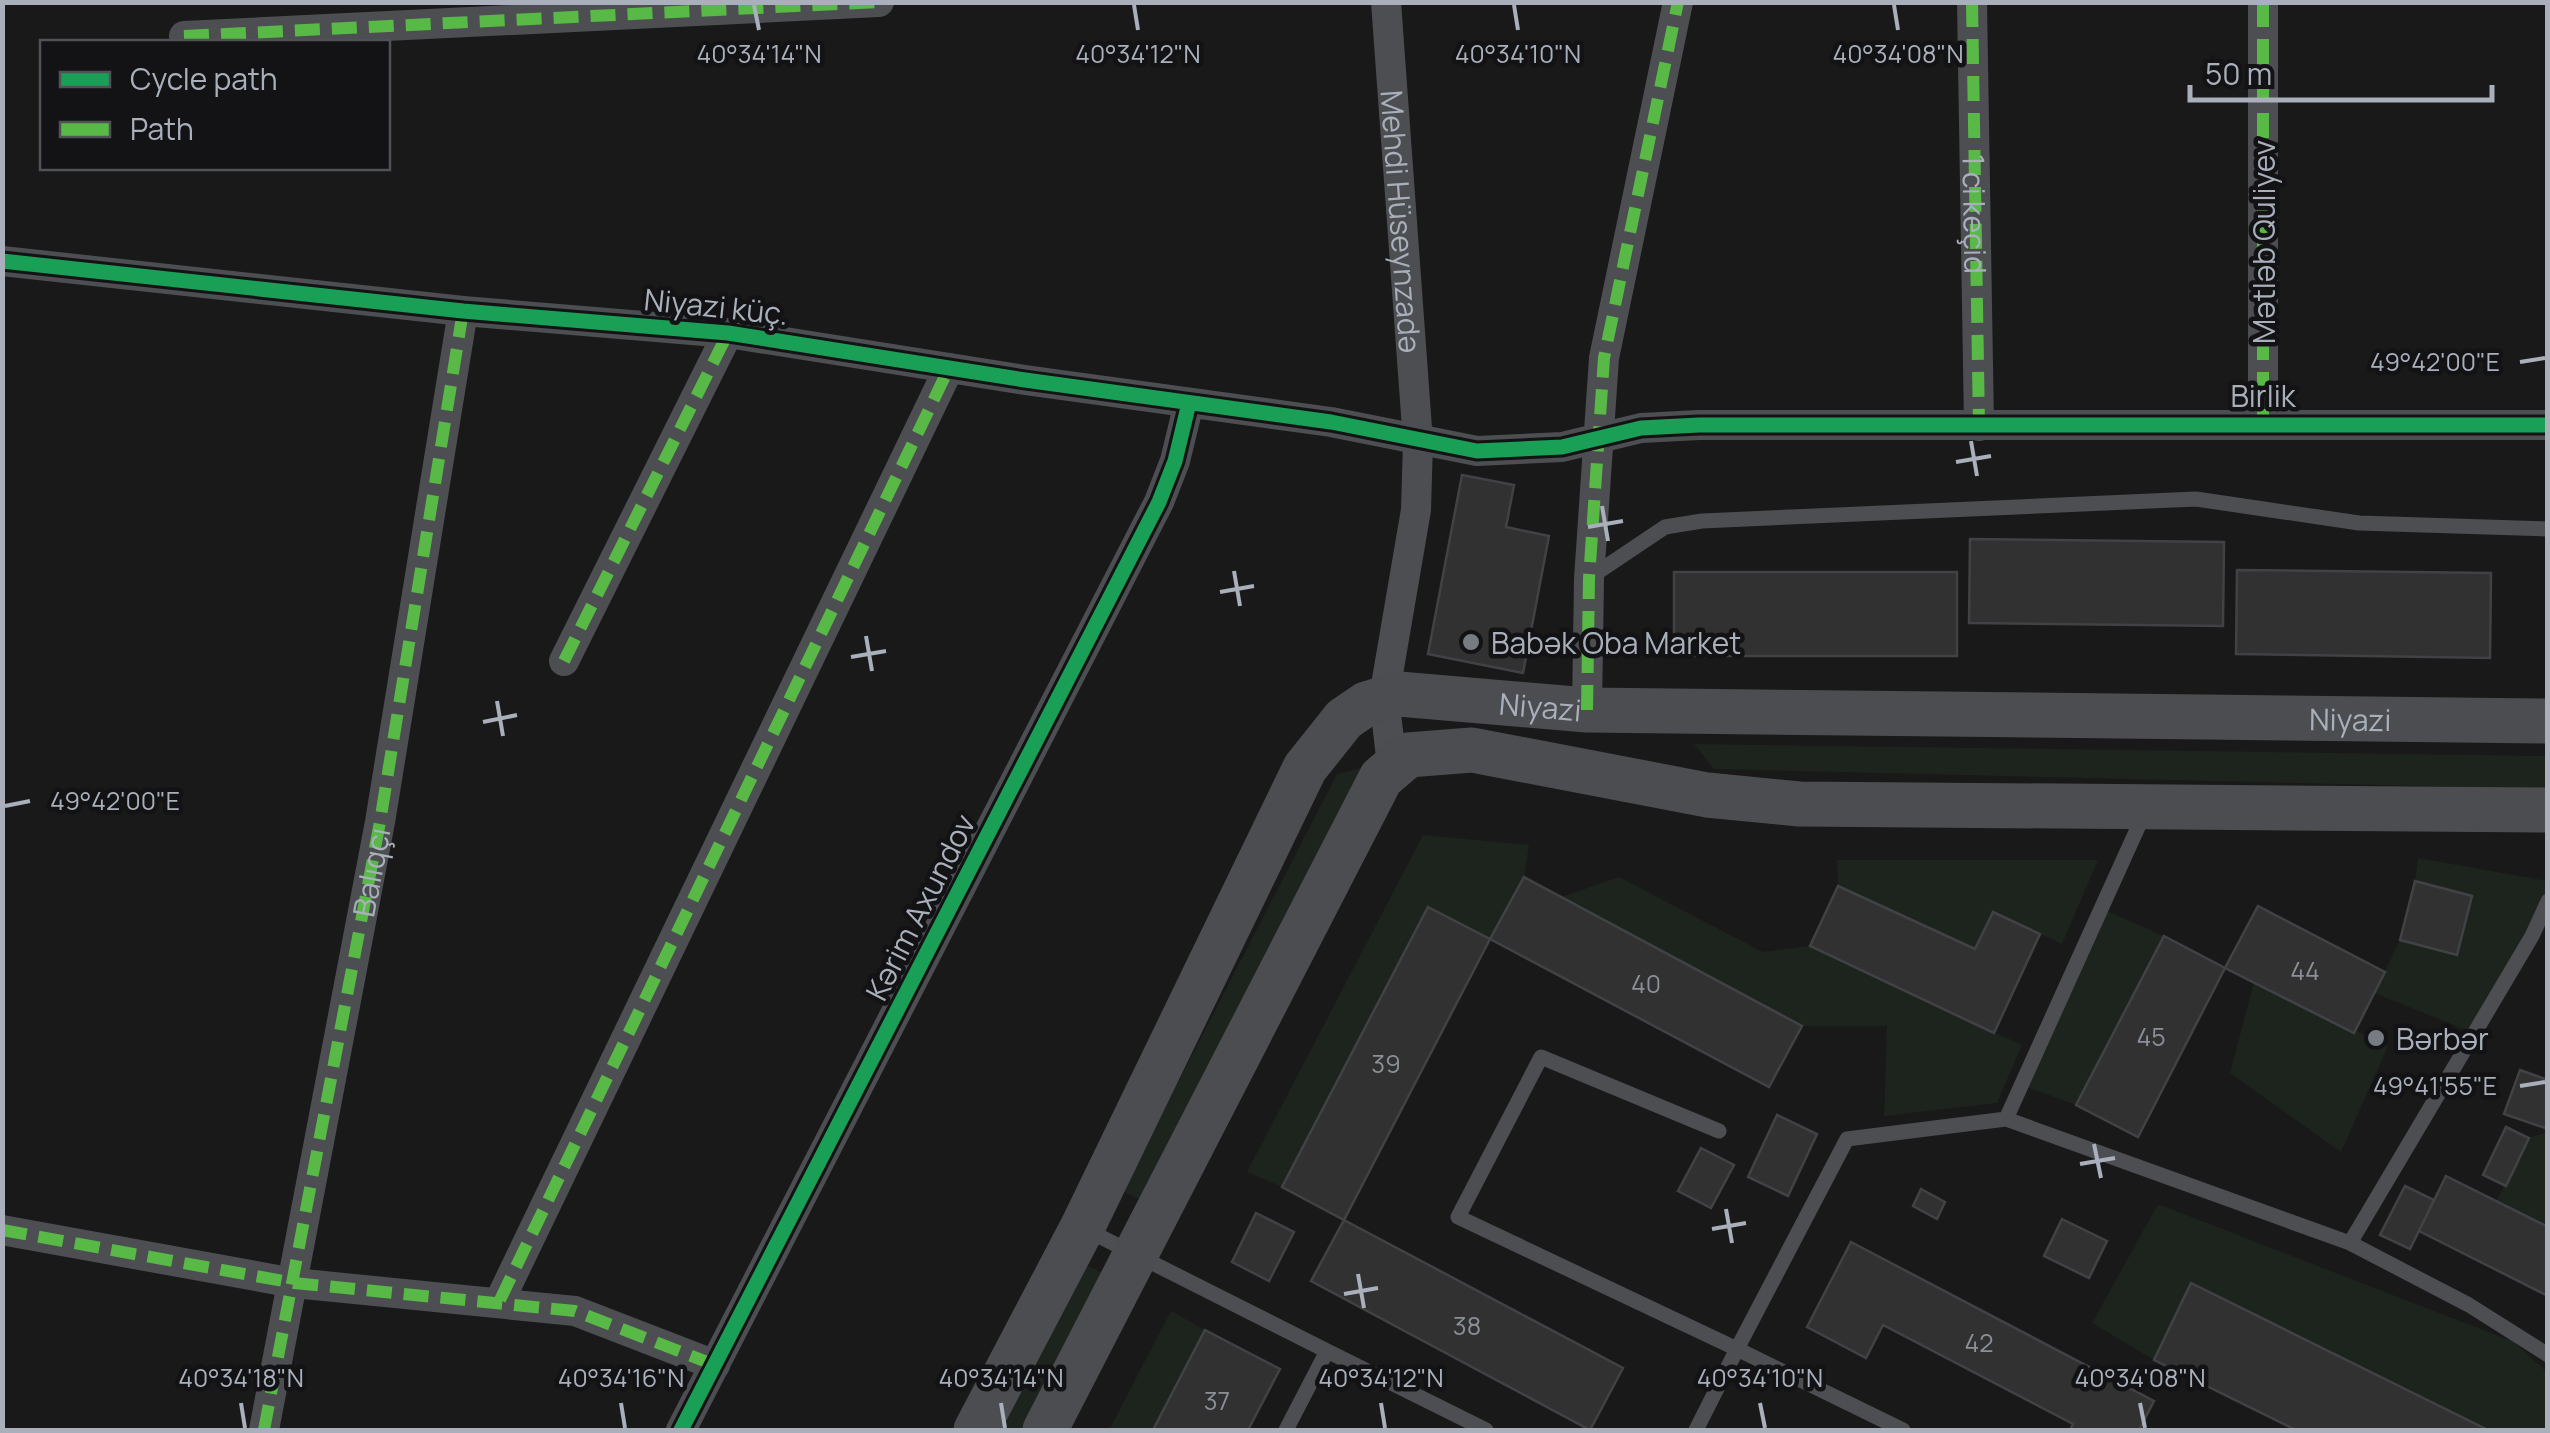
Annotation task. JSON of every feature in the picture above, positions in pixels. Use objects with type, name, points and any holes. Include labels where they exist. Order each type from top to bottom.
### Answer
[{"type":"main road","name":"Niyazi","points":[[1384,697],[1415,694],[1586,710],[2548,721]]},
{"type":"main road","points":[[976,1430],[1082,1228],[1305,768],[1331,730],[1384,697]]},
{"type":"main road","name":"Niyazi","points":[[1392,764],[1408,755],[1446,749],[1755,801],[2146,810],[2548,810]]},
{"type":"main road","points":[[1044,1430],[1381,778],[1392,764]]},
{"type":"street","points":[[184,36],[879,2]]},
{"type":"street","name":"Mehdi Hüseynzadə","points":[[1386,2],[1418,442],[1416,510],[1384,697],[1392,764]]},
{"type":"street","points":[[1586,710],[1589,579],[1604,358],[1678,2]]},
{"type":"street","name":"1 ci keçid","points":[[1972,2],[1979,426]]},
{"type":"street","name":"Mətləb Quliyev","points":[[2263,2],[2263,422]]},
{"type":"street","name":"Niyazi küç.","points":[[2,261],[463,311],[728,333],[1330,422],[1477,452],[1527,451],[1598,438]]},
{"type":"street","name":"Balıqçı","points":[[264,1430],[380,822],[463,311]]},
{"type":"street","points":[[564,661],[728,333]]},
{"type":"street","points":[[500,1300],[948,368]]},
{"type":"street","name":"Kərim Axundov","points":[[681,1430],[1160,502],[1176,461],[1189,402]]},
{"type":"street","name":"Birlik","points":[[1598,438],[1641,428],[1699,425],[2548,425]]},
{"type":"street","points":[[2,1230],[294,1283],[575,1310],[715,1365]]},
{"type":"lane","points":[[1589,579],[1665,527],[1702,521],[2196,499],[2359,523],[2548,529]]},
{"type":"lane","points":[[2006,1119],[2146,810]]},
{"type":"lane","points":[[2350,1243],[2532,936],[2548,901]]},
{"type":"lane","points":[[1720,1131],[1541,1057],[1458,1217],[1904,1430]]},
{"type":"lane","points":[[1696,1430],[1848,1139],[2006,1119],[2350,1243],[2469,1305],[2548,1355]]},
{"type":"lane","points":[[1082,1228],[1486,1430]]},
{"type":"lane","points":[[1286,1430],[1327,1350]]},
{"type":"shaded area","points":[[1694,744],[2547,756],[2547,789],[1714,769]]},
{"type":"shaded area","points":[[1362,768],[1143,1201],[1122,1191],[1337,774]]},
{"type":"shaded area","points":[[1423,835],[1529,845],[1524,877],[1490,939],[1427,907],[1282,1187],[1247,1172]]},
{"type":"shaded area","points":[[2418,858],[2547,881],[2547,901],[2471,1032],[2374,993],[2400,940],[2456,955],[2472,896],[2415,881]]},
{"type":"shaded area","points":[[1837,860],[2098,860],[2062,944],[1993,912],[1975,949],[1838,886]]},
{"type":"shaded area","points":[[1619,877],[1763,952],[1810,946],[2022,1045],[1997,1103],[1884,1116],[1887,1026],[1802,1026],[1561,897]]},
{"type":"shaded area","points":[[2100,908],[2164,936],[2076,1105],[2021,1085]]},
{"type":"shaded area","points":[[2254,982],[2388,1046],[2341,1152],[2230,1073]]},
{"type":"shaded area","points":[[2547,1132],[2547,1227],[2496,1202],[2529,1138]]},
{"type":"shaded area","points":[[2158,1204],[2514,1342],[2547,1372],[2547,1430],[2488,1430],[2191,1284],[2154,1360],[2092,1323]]},
{"type":"shaded area","points":[[1080,1262],[1102,1273],[1021,1430],[992,1430]]},
{"type":"shaded area","points":[[1171,1311],[1205,1330],[1153,1430],[1109,1430]]},
{"type":"building","points":[[1462,475],[1514,485],[1506,527],[1549,536],[1523,673],[1428,654]]},
{"type":"building","points":[[1970,539],[2224,542],[2223,626],[1969,623]]},
{"type":"building","points":[[2237,570],[2491,573],[2490,658],[2236,654]]},
{"type":"building","points":[[1674,572],[1957,572],[1957,656],[1674,656]]},
{"type":"building","points":[[1524,877],[1802,1026],[1769,1087],[1490,939]]},
{"type":"building","points":[[2415,881],[2472,896],[2457,955],[2400,940]]},
{"type":"building","points":[[1838,886],[1975,949],[1993,912],[2040,934],[1994,1033],[1810,946]]},
{"type":"building","points":[[2258,906],[2385,972],[2354,1033],[2225,968]]},
{"type":"building","points":[[1428,907],[1490,939],[1344,1220],[1282,1187]]},
{"type":"building","points":[[2164,936],[2225,968],[2138,1137],[2076,1105]]},
{"type":"building","points":[[2520,1070],[2548,1080],[2548,1129],[2504,1114]]},
{"type":"building","points":[[1777,1115],[1817,1134],[1788,1196],[1748,1177]]},
{"type":"building","points":[[2506,1127],[2529,1138],[2506,1186],[2483,1175]]},
{"type":"building","points":[[1701,1148],[1734,1165],[1711,1208],[1678,1191]]},
{"type":"building","points":[[2446,1176],[2548,1227],[2548,1296],[2419,1231]]},
{"type":"building","points":[[2405,1186],[2434,1200],[2410,1249],[2380,1235]]},
{"type":"building","points":[[1921,1189],[1945,1202],[1937,1219],[1913,1206]]},
{"type":"building","points":[[1256,1213],[1294,1232],[1269,1281],[1232,1262]]},
{"type":"building","points":[[2062,1219],[2107,1241],[2089,1278],[2044,1256]]},
{"type":"building","points":[[1344,1220],[1623,1368],[1590,1430],[1311,1281]]},
{"type":"building","points":[[1851,1242],[2154,1401],[2139,1430],[2070,1430],[2073,1424],[1883,1325],[1866,1358],[1807,1327]]},
{"type":"building","points":[[2191,1283],[2488,1430],[2296,1430],[2154,1360]]},
{"type":"building","points":[[1205,1330],[1280,1369],[1248,1430],[1153,1430]]},
{"type":"marked path","points":[[184,36],[879,2]]},
{"type":"marked path","points":[[1587,710],[1589,579],[1604,358],[1678,2]]},
{"type":"marked path","points":[[1972,2],[1979,426]]},
{"type":"marked path","points":[[2263,2],[2263,422]]},
{"type":"marked path","points":[[264,1430],[380,822],[463,311]]},
{"type":"marked path","points":[[564,661],[728,333]]},
{"type":"marked path","points":[[500,1300],[949,368]]},
{"type":"marked path","points":[[2,1230],[294,1283],[575,1311],[715,1365]]},
{"type":"cycle path","points":[[2,261],[463,311],[728,333],[1025,380],[1331,422],[1477,451],[1562,447],[1641,428],[1699,425],[2548,425]]},
{"type":"cycle path","points":[[681,1430],[1159,502],[1175,461],[1189,403]]},
{"type":"place","name":"Babək Oba Market","points":[[1471,642]]},
{"type":"place","name":"Bərbər","points":[[2376,1038]]}]
